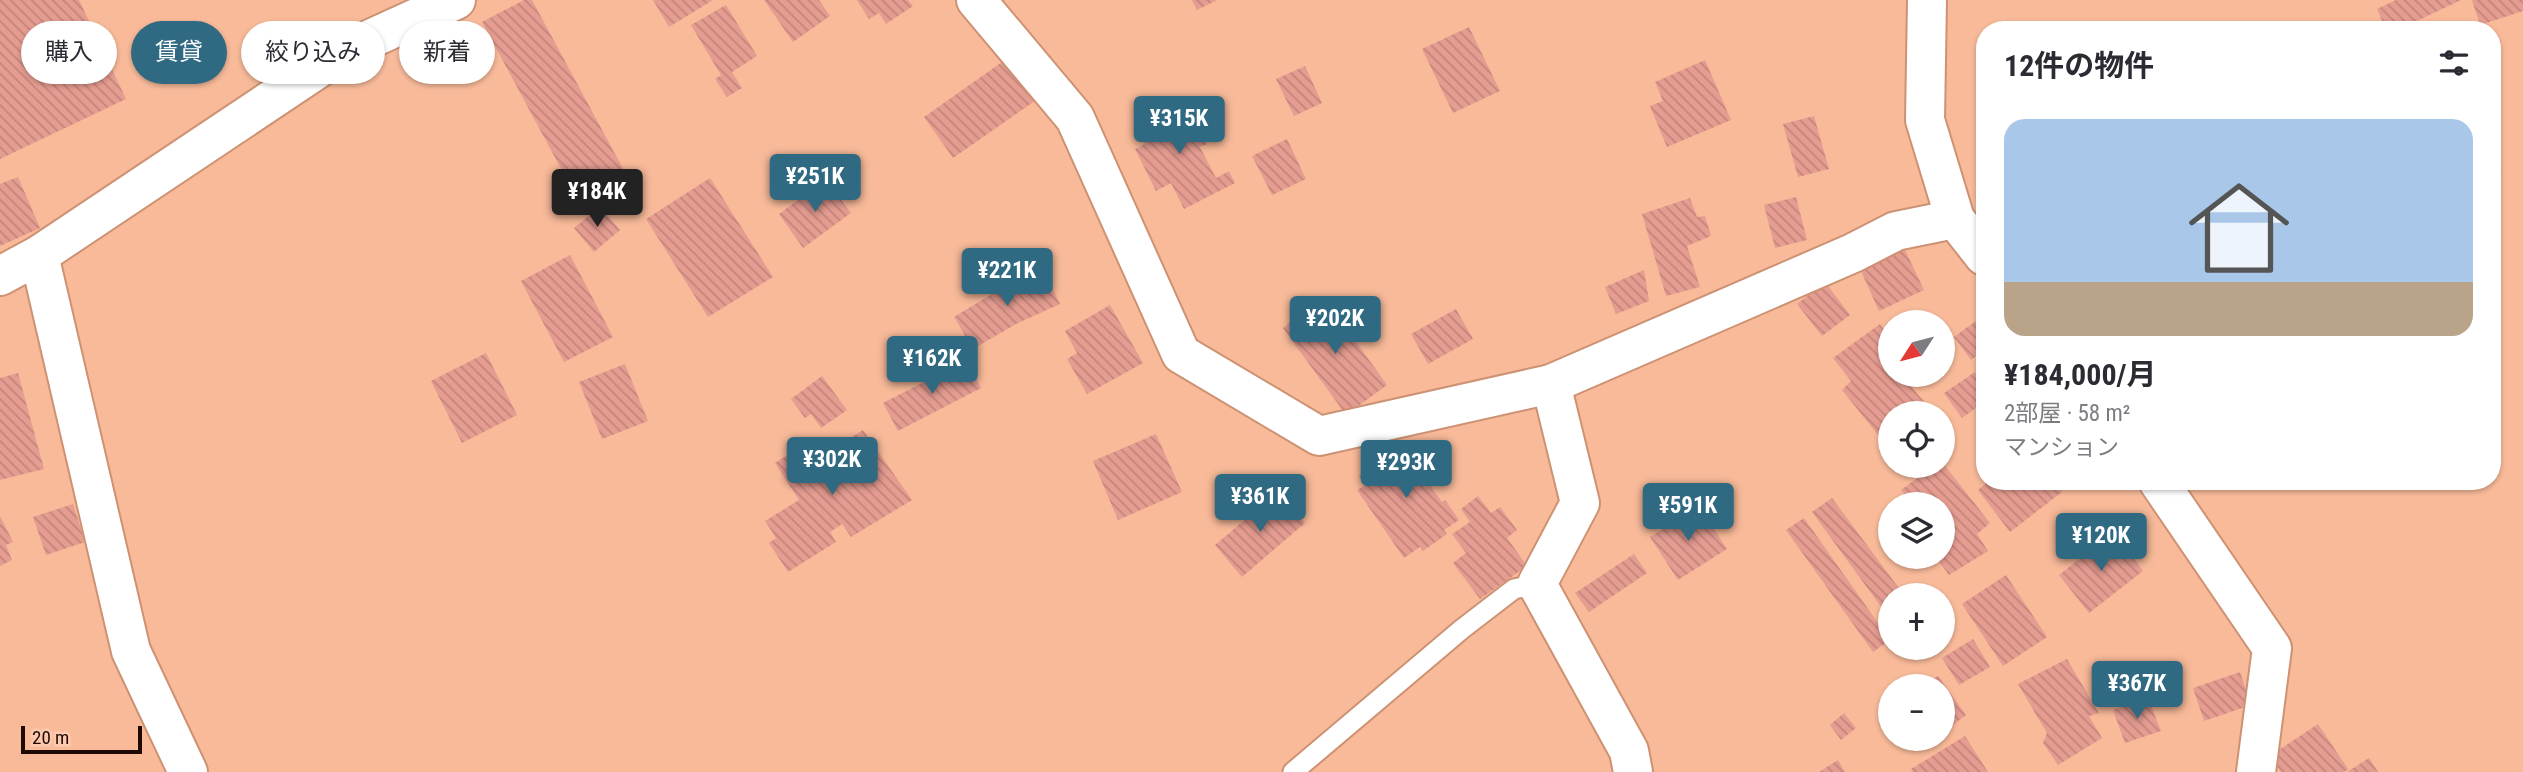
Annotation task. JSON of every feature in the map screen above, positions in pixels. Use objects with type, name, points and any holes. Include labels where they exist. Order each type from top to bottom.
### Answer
[{"type":"street","points":[[0,276],[39,255],[345,50],[456,0]]},
{"type":"street","points":[[976,0],[1075,118],[1181,354],[1319,436],[1551,384],[1896,231],[1955,219]]},
{"type":"street","points":[[1927,0],[1925,120],[1955,219],[1976,246]]},
{"type":"street","points":[[39,255],[131,651],[188,772]]},
{"type":"street","points":[[1551,384],[1580,503],[1536,584],[1629,751],[1633,772]]},
{"type":"street","points":[[2164,490],[2272,648],[2256,772]]},
{"type":"lane","points":[[1293,772],[1462,629],[1514,589],[1536,584]]},
{"type":"building","points":[[0,0],[79,0],[89,21],[21,21],[21,84],[117,84],[117,80],[126,99],[0,159]]},
{"type":"building","points":[[524,0],[532,0],[628,178],[580,204],[495,46],[495,21],[484,21]]},
{"type":"building","points":[[653,0],[713,0],[669,27]]},
{"type":"building","points":[[764,0],[819,0],[830,16],[793,42]]},
{"type":"building","points":[[857,0],[908,0],[913,6],[886,24],[879,13],[869,19]]},
{"type":"building","points":[[1192,0],[1217,0],[1197,10]]},
{"type":"building","points":[[2396,0],[2461,0],[2417,21],[2382,21],[2377,9]]},
{"type":"building","points":[[2472,0],[2523,0],[2523,11],[2492,21],[2479,21]]},
{"type":"building","points":[[726,5],[757,56],[732,72],[742,88],[727,97],[715,79],[721,75],[691,25]]},
{"type":"building","points":[[1469,27],[1500,91],[1453,113],[1422,49]]},
{"type":"building","points":[[1012,55],[1042,96],[953,158],[924,117]]},
{"type":"building","points":[[1705,60],[1731,120],[1667,147],[1650,106],[1663,101],[1655,82]]},
{"type":"building","points":[[1305,66],[1322,103],[1294,116],[1276,79]]},
{"type":"building","points":[[1185,100],[1207,144],[1200,147],[1216,178],[1229,171],[1235,183],[1184,209],[1171,183],[1156,191],[1135,149],[1145,144],[1135,125]]},
{"type":"building","points":[[1814,116],[1829,169],[1798,177],[1783,124]]},
{"type":"building","points":[[1287,139],[1306,179],[1272,195],[1252,156]]},
{"type":"building","points":[[18,177],[40,228],[0,246],[0,184]]},
{"type":"building","points":[[710,178],[773,277],[708,317],[646,219]]},
{"type":"building","points":[[826,180],[851,213],[803,248],[779,214]]},
{"type":"building","points":[[1796,197],[1807,240],[1775,248],[1764,205]]},
{"type":"building","points":[[1690,198],[1697,217],[1705,216],[1711,236],[1687,246],[1700,287],[1666,296],[1642,214]]},
{"type":"building","points":[[600,207],[620,230],[594,252],[574,228]]},
{"type":"building","points":[[1896,231],[1924,290],[1879,310],[1853,253]]},
{"type":"building","points":[[570,255],[613,337],[564,362],[521,281]]},
{"type":"building","points":[[1043,269],[1060,304],[1016,324],[973,349],[954,317],[1000,289]]},
{"type":"building","points":[[1644,270],[1649,301],[1616,314],[1605,287]]},
{"type":"building","points":[[1825,282],[1850,315],[1822,336],[1797,304]]},
{"type":"building","points":[[1324,297],[1387,385],[1346,415],[1283,328]]},
{"type":"building","points":[[1110,305],[1143,363],[1087,394],[1067,359],[1077,353],[1065,331]]},
{"type":"building","points":[[1456,309],[1473,339],[1428,364],[1411,334]]},
{"type":"building","points":[[1976,321],[1976,356],[1971,360],[1955,336]]},
{"type":"building","points":[[1878,325],[1878,387],[1911,387],[1924,401],[1878,401],[1878,435],[1842,390],[1851,381],[1833,358]]},
{"type":"building","points":[[486,353],[517,415],[462,443],[431,381]]},
{"type":"building","points":[[967,360],[981,388],[898,431],[883,403]]},
{"type":"building","points":[[625,364],[648,421],[602,439],[579,382]]},
{"type":"building","points":[[1975,372],[1976,408],[1962,418],[1955,408],[1955,401],[1950,401],[1944,393]]},
{"type":"building","points":[[18,373],[44,469],[0,480],[0,378]]},
{"type":"building","points":[[822,376],[847,410],[821,428],[811,414],[805,418],[791,399]]},
{"type":"building","points":[[863,430],[912,500],[851,537],[842,524],[830,532],[836,542],[788,572],[769,543],[776,538],[765,521],[799,500],[775,463],[811,440],[821,456]]},
{"type":"building","points":[[1156,434],[1182,492],[1118,520],[1093,461]]},
{"type":"building","points":[[1397,442],[1405,453],[1416,446],[1435,474],[1426,480],[1459,520],[1444,530],[1447,534],[1423,551],[1420,547],[1404,558],[1357,490],[1365,485],[1359,476],[1374,466],[1370,460]]},
{"type":"building","points":[[1918,478],[1955,478],[1990,523],[1977,534],[1988,551],[1949,575],[1945,569],[1955,569],[1955,492],[1901,490]]},
{"type":"building","points":[[1978,490],[2061,490],[2062,492],[2010,532]]},
{"type":"building","points":[[1278,492],[1305,523],[1242,577],[1215,545]]},
{"type":"building","points":[[1478,496],[1491,513],[1500,507],[1517,530],[1507,538],[1527,566],[1480,599],[1453,563],[1466,553],[1452,534],[1470,522],[1461,509]]},
{"type":"building","points":[[1832,498],[1878,560],[1878,569],[1885,569],[1895,583],[1878,583],[1878,603],[1812,512]]},
{"type":"building","points":[[73,504],[85,542],[46,555],[33,517]]},
{"type":"building","points":[[1699,506],[1727,549],[1678,580],[1650,537]]},
{"type":"building","points":[[0,516],[13,542],[6,545],[12,560],[0,566]]},
{"type":"building","points":[[1804,518],[1878,623],[1878,648],[1873,652],[1786,530]]},
{"type":"building","points":[[2114,532],[2143,571],[2089,613],[2059,575]]},
{"type":"building","points":[[1634,554],[1647,573],[1589,612],[1575,593]]},
{"type":"building","points":[[2006,575],[2047,637],[2003,666],[1962,604]]},
{"type":"building","points":[[1973,639],[1990,667],[1959,685],[1955,674],[1952,674],[1943,660],[1955,660],[1955,650]]},
{"type":"building","points":[[2067,659],[2099,713],[2089,716],[2102,738],[2058,765],[2043,743],[2047,733],[2018,684]]},
{"type":"building","points":[[2240,672],[2251,705],[2204,721],[2193,688]]},
{"type":"building","points":[[2148,698],[2161,731],[2125,743],[2113,710]]},
{"type":"building","points":[[1955,700],[1966,715],[1955,723]]},
{"type":"building","points":[[1844,713],[1856,728],[1841,740],[1830,725]]},
{"type":"building","points":[[2318,724],[2348,769],[2344,772],[2281,772],[2270,756]]},
{"type":"building","points":[[1965,736],[1988,772],[1913,772],[1911,769],[1940,751],[1955,751],[1955,742]]},
{"type":"building","points":[[2369,758],[2378,772],[2347,772]]},
{"type":"building","points":[[1838,760],[1845,772],[1819,772]]}]
